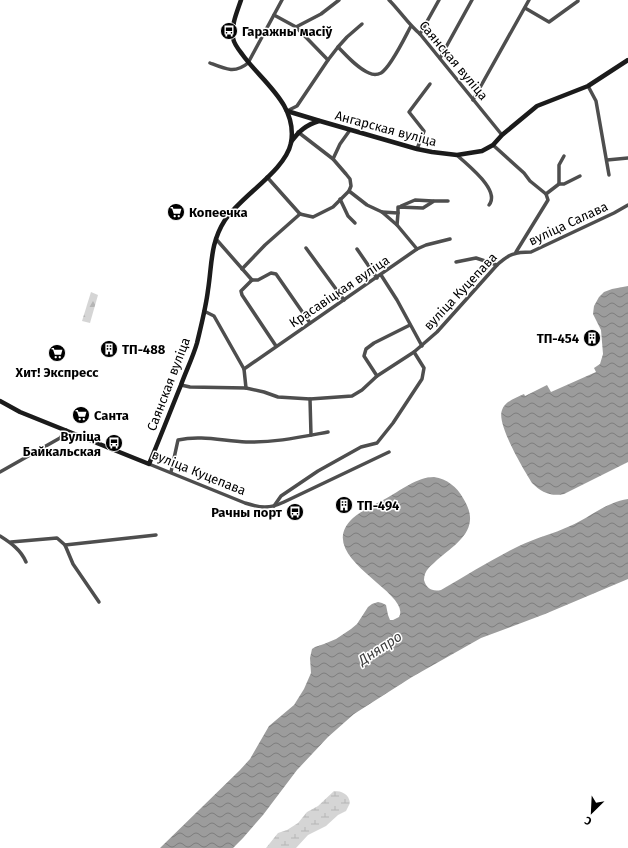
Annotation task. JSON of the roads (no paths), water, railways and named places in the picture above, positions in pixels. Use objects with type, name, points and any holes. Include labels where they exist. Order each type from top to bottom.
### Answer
[{"type":"main road","points":[[241,0],[233,27],[234,43],[248,63],[279,97],[287,110]]},
{"type":"main road","name":"Ангарская вуліца","points":[[287,110],[417,149],[457,155],[482,151],[493,145],[502,135],[536,106],[588,86],[628,60]]},
{"type":"main road","name":"Саянская вуліца","points":[[149,464],[197,343],[208,290],[211,261],[216,240],[228,217],[248,194],[268,177],[284,158],[291,142],[292,127],[287,110]]},
{"type":"main road","points":[[291,142],[298,132],[309,125],[320,121]]},
{"type":"main road","name":"вуліца Куцепава","points":[[1,403],[149,464]]},
{"type":"street","points":[[210,63],[226,70],[241,68],[248,63],[282,0]]},
{"type":"street","points":[[296,27],[321,14],[339,0]]},
{"type":"street","name":"Саянская вуліца","points":[[389,0],[401,12],[411,26],[420,34],[502,135]]},
{"type":"street","points":[[420,34],[439,0]]},
{"type":"street","points":[[440,58],[472,0]]},
{"type":"street","points":[[473,100],[529,0]]},
{"type":"street","points":[[525,8],[549,22],[578,1]]},
{"type":"street","points":[[274,15],[296,27],[328,60]]},
{"type":"street","points":[[287,110],[297,106],[338,47],[362,24]]},
{"type":"street","points":[[338,47],[364,70],[372,74],[377,74],[383,71],[396,53],[411,26]]},
{"type":"street","points":[[417,149],[424,131],[409,112],[430,84]]},
{"type":"street","points":[[588,86],[596,101],[609,175]]},
{"type":"street","points":[[333,159],[340,144],[350,130]]},
{"type":"street","points":[[268,177],[300,214],[313,217],[333,207],[349,191],[351,186],[350,179],[333,159],[298,132]]},
{"type":"street","points":[[493,145],[524,173],[530,181],[546,194],[548,200],[516,252]]},
{"type":"street","points":[[457,155],[486,183],[492,198],[489,205]]},
{"type":"street","points":[[559,184],[560,165],[564,156]]},
{"type":"street","points":[[607,160],[628,158]]},
{"type":"street","points":[[546,194],[559,184],[564,184],[580,176]]},
{"type":"street","points":[[349,191],[367,205],[382,212],[397,226],[417,249]]},
{"type":"street","points":[[340,199],[348,216],[355,223]]},
{"type":"street","points":[[398,207],[415,200],[448,200]]},
{"type":"street","points":[[398,207],[423,208],[434,201]]},
{"type":"street","name":"вуліца Салава","points":[[516,252],[530,252],[608,216],[628,205]]},
{"type":"street","points":[[397,226],[398,207]]},
{"type":"street","points":[[382,212],[398,213]]},
{"type":"street","points":[[242,269],[265,245],[300,214]]},
{"type":"street","name":"Красавіцкая вуліца","points":[[244,369],[417,249],[426,245],[450,239]]},
{"type":"street","points":[[216,240],[252,280],[258,280],[271,273],[276,274],[310,323]]},
{"type":"street","points":[[306,248],[344,300]]},
{"type":"street","points":[[357,249],[377,278]]},
{"type":"street","name":"вуліца Куцепава","points":[[181,386],[246,388],[278,397],[310,399],[352,396],[362,390],[377,376],[422,346],[437,332],[497,265],[505,258],[516,252]]},
{"type":"street","points":[[456,262],[476,258],[497,265]]},
{"type":"street","points":[[381,275],[397,300],[422,346]]},
{"type":"street","points":[[252,280],[242,291],[242,295],[276,346]]},
{"type":"street","points":[[204,311],[214,316],[244,369],[246,388]]},
{"type":"street","points":[[377,376],[364,356],[366,349],[374,343],[410,325]]},
{"type":"street","points":[[274,506],[281,496],[318,471],[361,447],[377,443],[393,424],[422,379],[424,368],[414,352]]},
{"type":"street","points":[[310,399],[311,435]]},
{"type":"street","points":[[0,472],[60,438],[66,430]]},
{"type":"street","points":[[171,472],[178,440],[190,438],[216,438],[246,442],[277,441],[328,432]]},
{"type":"street","name":"вуліца Куцепава","points":[[149,464],[251,505],[263,508],[284,502],[389,452]]},
{"type":"street","points":[[65,544],[156,535]]},
{"type":"street","points":[[0,536],[10,542],[23,554],[26,562]]},
{"type":"street","points":[[10,542],[57,538],[65,544],[73,564],[99,602]]},
{"type":"water","points":[[628,286],[628,462],[564,494],[555,495],[546,493],[532,483],[517,458],[503,425],[501,417],[503,407],[514,398],[524,394],[525,396],[547,385],[551,392],[596,372],[594,368],[600,364],[603,354],[601,330],[593,314],[594,306],[604,292]]},
{"type":"water","name":"Дняпро","points":[[434,477],[451,484],[458,490],[468,509],[470,518],[469,526],[465,534],[453,547],[430,566],[427,571],[424,580],[430,589],[441,590],[519,546],[570,526],[605,507],[628,499],[628,579],[545,614],[481,638],[412,677],[354,714],[328,737],[297,770],[263,815],[233,848],[160,848],[240,770],[250,759],[269,726],[294,705],[304,689],[311,673],[310,658],[312,649],[336,639],[351,629],[357,624],[368,607],[372,604],[378,602],[386,605],[390,620],[399,617],[399,607],[392,596],[353,560],[344,546],[343,532],[353,518],[364,510],[421,479]]},
{"type":"place","name":"Гаражны масіў","points":[[229,31]]},
{"type":"place","name":"Копеечка","points":[[176,212]]},
{"type":"place","name":"ТП-454","points":[[592,338]]},
{"type":"place","name":"ТП-488","points":[[109,349]]},
{"type":"place","name":"Хит! Экспресс","points":[[57,353]]},
{"type":"place","name":"Санта","points":[[81,415]]},
{"type":"place","name":"Вуліца Байкальская","points":[[114,443]]},
{"type":"place","name":"ТП-494","points":[[344,505]]},
{"type":"place","name":"Рачны порт","points":[[295,512]]}]
